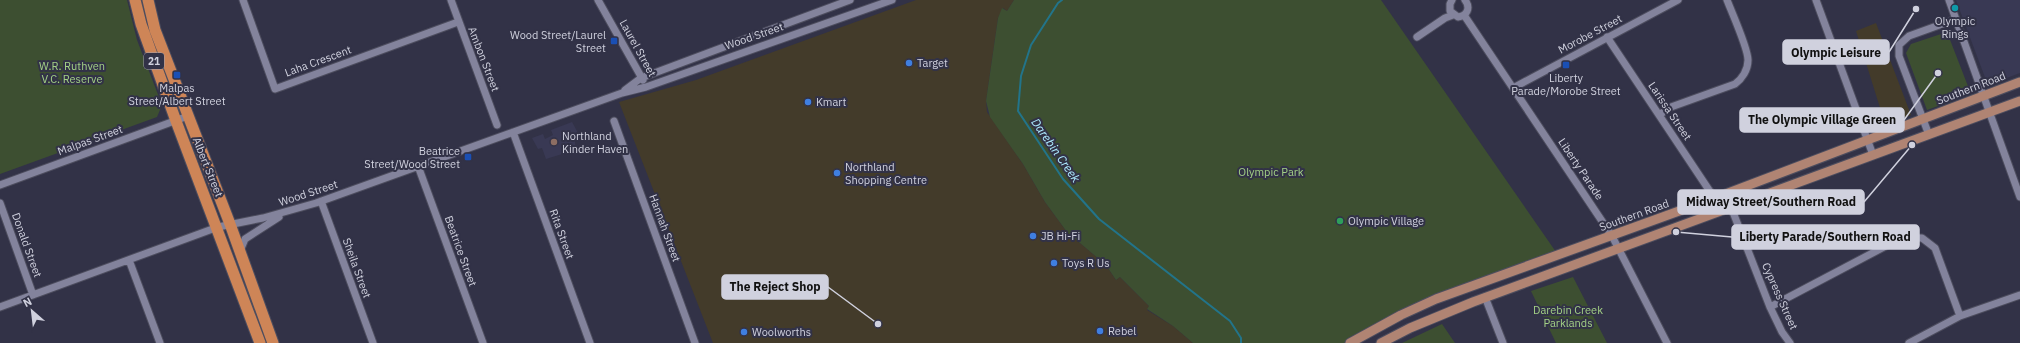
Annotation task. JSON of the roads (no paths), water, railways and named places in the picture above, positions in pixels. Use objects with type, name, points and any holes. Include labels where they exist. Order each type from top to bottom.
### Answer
[{"type":"highway","points":[[136,3],[149,2]]},
{"type":"highway","name":"Albert Street","points":[[149,2],[155,30],[230,224],[273,343]]},
{"type":"highway","name":"Albert Street","points":[[136,3],[176,121],[218,227],[260,343]]},
{"type":"main road","name":"Southern Road","points":[[1350,343],[1401,315],[1436,299],[1715,198],[2020,82]]},
{"type":"main road","points":[[1381,343],[1450,311],[1485,297],[2020,101]]},
{"type":"street","name":"Laha Crescent","points":[[243,0],[275,89],[458,22]]},
{"type":"street","name":"Ambon Street","points":[[451,0],[497,125]]},
{"type":"street","name":"Laurel Street","points":[[598,0],[646,87]]},
{"type":"street","name":"Wood Street","points":[[622,92],[641,78],[850,0]]},
{"type":"street","points":[[871,0],[880,4]]},
{"type":"street","name":"Wood Street","points":[[0,307],[218,227],[288,212],[321,201],[622,92],[646,87],[892,0]]},
{"type":"street","name":"Morobe Street","points":[[1513,88],[1678,0]]},
{"type":"street","points":[[1659,115],[1671,107],[1735,84],[1742,78],[1746,69],[1748,57],[1727,0]]},
{"type":"street","points":[[1816,0],[1873,155]]},
{"type":"street","points":[[1949,0],[2020,197]]},
{"type":"street","points":[[1417,37],[1444,18],[1451,6],[1458,17],[1464,15],[1467,12],[1468,2]]},
{"type":"street","name":"Liberty Parade","points":[[1464,15],[1612,236],[1667,343]]},
{"type":"street","points":[[1928,135],[1899,56],[1899,45],[1909,36],[1956,19]]},
{"type":"street","name":"Larissa Street","points":[[1607,37],[1715,198]]},
{"type":"street","name":"Malpas Street","points":[[0,185],[188,116]]},
{"type":"street","name":"Hannah Street","points":[[614,121],[695,343]]},
{"type":"street","name":"Rita Street","points":[[513,132],[590,343]]},
{"type":"street","name":"Beatrice Street","points":[[418,166],[483,343]]},
{"type":"street","points":[[1715,198],[1731,207]]},
{"type":"street","name":"Sheila Street","points":[[321,201],[373,343]]},
{"type":"street","name":"Donald Street","points":[[0,203],[33,295]]},
{"type":"street","name":"Cypress Street","points":[[1731,207],[1770,306],[1782,332],[1790,343]]},
{"type":"street","points":[[240,254],[241,244],[244,239],[288,212]]},
{"type":"street","points":[[1770,306],[1901,238],[1922,238],[1935,248],[1960,316]]},
{"type":"street","points":[[129,260],[160,343]]},
{"type":"street","points":[[1908,343],[1960,316],[2020,295]]},
{"type":"street","points":[[1485,297],[1503,343]]},
{"type":"waterway","name":"Darebin Creek","points":[[1062,0],[1058,3],[1031,45],[1021,76],[1018,111],[1063,179],[1099,219],[1230,321],[1241,338],[1241,343]]},
{"type":"place","name":"Olympic Rings","points":[[1955,8]]},
{"type":"place","name":"Olympic Leisure","points":[[1916,9]]},
{"type":"place","name":"Wood Street/Laurel Street","points":[[614,41]]},
{"type":"place","name":"Target","points":[[909,63]]},
{"type":"place","name":"Liberty Parade/Morobe Street","points":[[1566,65]]},
{"type":"place","name":"The Olympic Village Green","points":[[1938,73]]},
{"type":"place","name":"Malpas Street/Albert Street","points":[[177,75]]},
{"type":"place","name":"Kmart","points":[[808,102]]},
{"type":"place","name":"Northland Kinder Haven","points":[[554,142]]},
{"type":"place","name":"Midway Street/Southern Road","points":[[1912,145]]},
{"type":"place","name":"Beatrice Street/Wood Street","points":[[468,157]]},
{"type":"place","name":"Northland Shopping Centre","points":[[837,173]]},
{"type":"place","name":"Olympic Village","points":[[1340,221]]},
{"type":"place","name":"Liberty Parade/Southern Road","points":[[1676,232]]},
{"type":"place","name":"JB Hi-Fi","points":[[1033,236]]},
{"type":"place","name":"Toys R Us","points":[[1054,263]]},
{"type":"place","name":"The Reject Shop","points":[[878,324]]},
{"type":"place","name":"Rebel","points":[[1100,331]]},
{"type":"place","name":"Woolworths","points":[[744,332]]},
{"type":"park label","name":"W.R. Ruthven V.C. Reserve","points":[[72,72]]},
{"type":"park label","name":"Olympic Park","points":[[1271,172]]},
{"type":"park label","name":"Darebin Creek Parklands","points":[[1568,316]]}]
